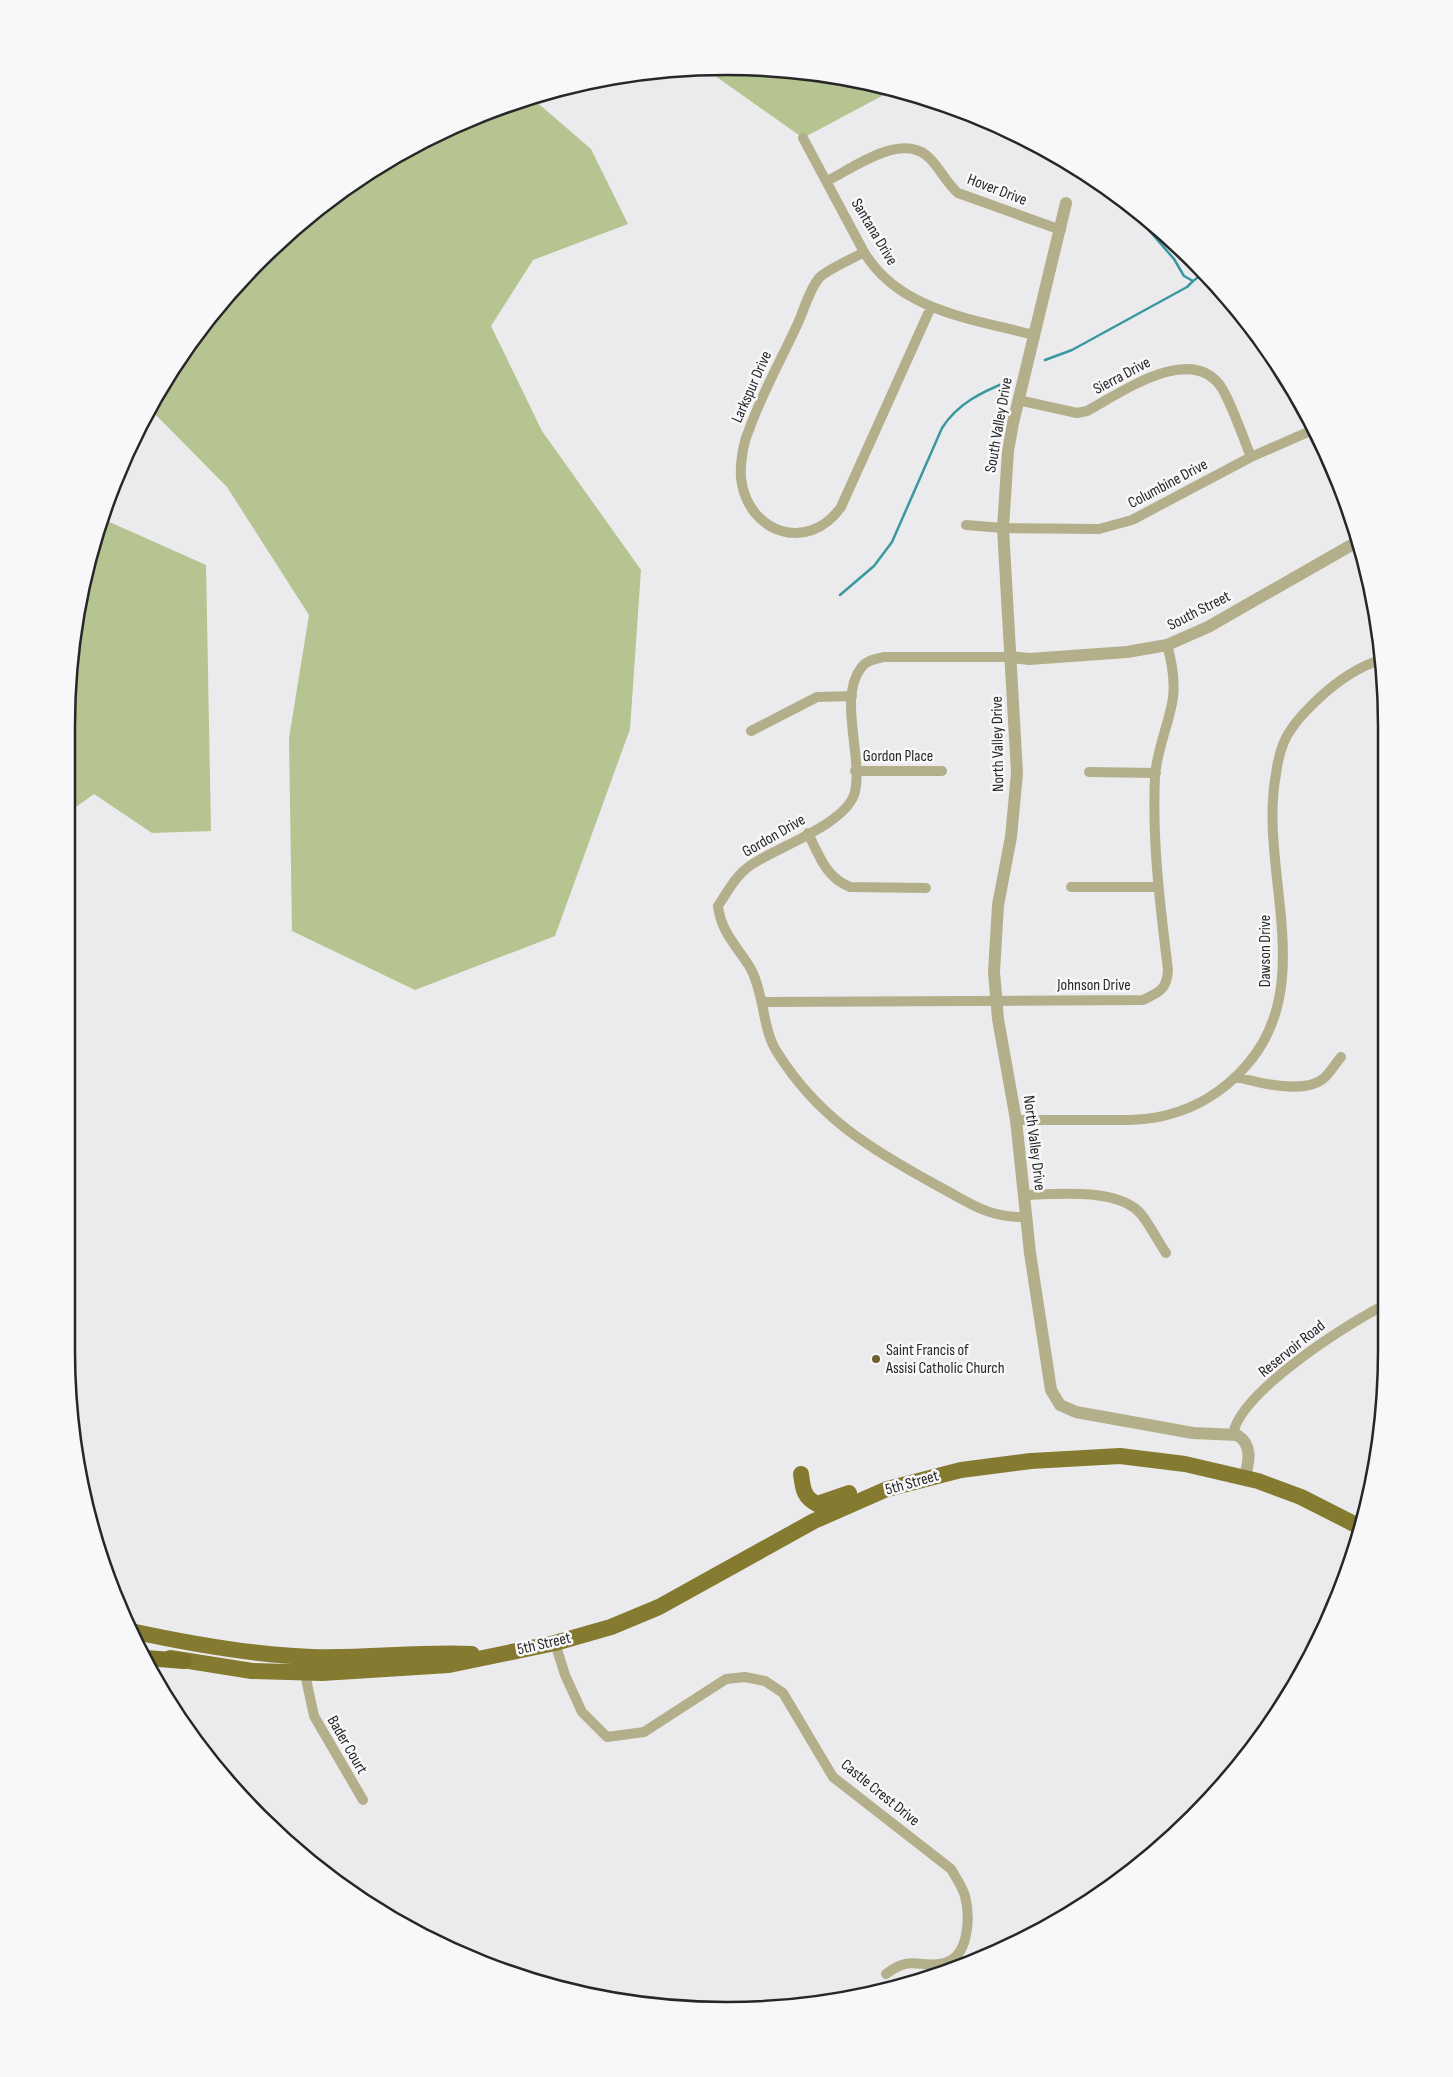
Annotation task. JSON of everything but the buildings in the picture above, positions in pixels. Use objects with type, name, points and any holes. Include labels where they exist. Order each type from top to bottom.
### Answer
[{"type":"highway","points":[[153,1659],[184,1661]]},
{"type":"main road","name":"5th Street","points":[[150,1654],[252,1671],[305,1674],[449,1665],[487,1655],[555,1643],[611,1627],[659,1607],[846,1505],[895,1486],[933,1476],[990,1465],[1092,1456],[1160,1460],[1245,1477],[1300,1497],[1354,1524]]},
{"type":"main road","points":[[801,1474],[804,1492],[808,1500],[816,1504],[859,1489],[895,1486]]},
{"type":"main road","points":[[137,1627],[153,1636]]},
{"type":"main road","name":"5th Street","points":[[139,1633],[236,1650],[299,1656],[355,1658],[450,1653],[487,1655]]},
{"type":"main road","points":[[305,1674],[307,1670],[315,1667],[381,1664],[425,1655]]},
{"type":"main road","points":[[163,1657],[277,1664],[293,1662],[299,1656]]},
{"type":"street","name":"Santana Drive","points":[[803,138],[874,269],[890,284],[931,307],[1034,336]]},
{"type":"street","name":"Hover Drive","points":[[827,181],[886,151],[900,147],[914,148],[927,156],[948,184],[958,193],[1061,230]]},
{"type":"street","name":"South Valley Drive","points":[[1012,657],[1003,528],[1008,451],[1018,400],[1061,230],[1066,203]]},
{"type":"street","name":"Larkspur Drive","points":[[864,252],[819,278],[748,431],[741,468],[742,480],[750,508],[764,523],[786,532],[799,534],[821,527],[834,516],[840,507],[931,307]]},
{"type":"street","name":"Sierra Drive","points":[[1018,400],[1077,413],[1088,411],[1159,373],[1178,368],[1195,370],[1210,377],[1222,389],[1251,457]]},
{"type":"street","name":"Columbine Drive","points":[[966,525],[1003,528],[1099,529],[1132,520],[1251,457],[1308,432]]},
{"type":"street","name":"South Street","points":[[1012,657],[1029,659],[1127,652],[1167,645],[1208,628],[1352,545]]},
{"type":"street","name":"Johnson Drive","points":[[764,1002],[1143,1000],[1158,992],[1167,982],[1168,970],[1158,887],[1154,818],[1156,772],[1173,698],[1174,676],[1167,645]]},
{"type":"street","name":"Gordon Drive","points":[[1012,657],[884,657],[868,661],[861,668],[852,696],[855,792],[847,809],[808,834],[750,865],[737,876],[718,906],[724,932],[751,970],[764,1002],[767,1030],[775,1050],[814,1101],[852,1136],[883,1156],[985,1212],[1004,1218],[1026,1217]]},
{"type":"street","name":"North Valley Drive","points":[[1012,657],[1017,773],[1013,823],[995,938],[996,1000],[1016,1120],[1026,1217],[1052,1390],[1060,1404],[1076,1412],[1193,1433],[1233,1434]]},
{"type":"street","name":"Dawson Drive","points":[[1016,1120],[1130,1120],[1165,1116],[1209,1098],[1237,1076],[1252,1059],[1265,1040],[1273,1021],[1280,992],[1282,966],[1280,904],[1271,820],[1274,782],[1282,749],[1296,723],[1331,688],[1346,676],[1375,663]]},
{"type":"street","points":[[751,730],[817,697],[852,696]]},
{"type":"street","name":"Gordon Place","points":[[855,771],[942,771]]},
{"type":"street","points":[[1089,772],[1156,772]]},
{"type":"street","points":[[808,834],[828,873],[839,883],[850,887],[926,888]]},
{"type":"street","points":[[1071,887],[1158,887]]},
{"type":"street","points":[[1237,1076],[1280,1087],[1308,1086],[1323,1079],[1341,1057]]},
{"type":"street","points":[[1024,1195],[1082,1194],[1111,1197],[1138,1211],[1166,1253]]},
{"type":"street","name":"Reservoir Road","points":[[1233,1434],[1235,1424],[1240,1416],[1289,1368],[1325,1339],[1378,1309]]},
{"type":"street","points":[[1233,1434],[1240,1437],[1248,1448],[1249,1462],[1245,1477]]},
{"type":"street","name":"Castle Crest Drive","points":[[555,1643],[565,1675],[582,1712],[607,1738],[644,1732],[716,1685],[736,1677],[765,1681],[782,1693],[833,1777],[950,1869],[960,1883],[965,1897],[967,1926],[962,1947],[954,1957],[946,1963],[899,1964],[886,1974]]},
{"type":"street","name":"Bader Court","points":[[305,1674],[314,1716],[363,1800]]},
{"type":"green space","points":[[714,75],[769,76],[812,81],[884,95],[803,138]]},
{"type":"green space","points":[[538,103],[591,149],[628,224],[533,260],[491,326],[542,431],[641,570],[630,729],[555,936],[415,990],[292,931],[289,738],[309,615],[227,487],[155,414],[185,365],[210,330],[266,266],[297,237],[330,210],[401,162],[438,142],[477,125]]},
{"type":"green space","points":[[109,522],[206,565],[211,831],[152,833],[94,794],[75,808],[76,684],[88,599],[97,558]]},
{"type":"waterway","points":[[1152,234],[1174,259],[1184,276],[1193,281],[1198,278]]},
{"type":"waterway","points":[[1045,360],[1072,350],[1187,287],[1193,281]]},
{"type":"waterway","points":[[840,595],[874,566],[892,542],[942,428],[948,419],[971,399],[1009,381]]},
{"type":"place","name":"Saint Francis of Assisi Catholic Church","points":[[876,1359]]}]
